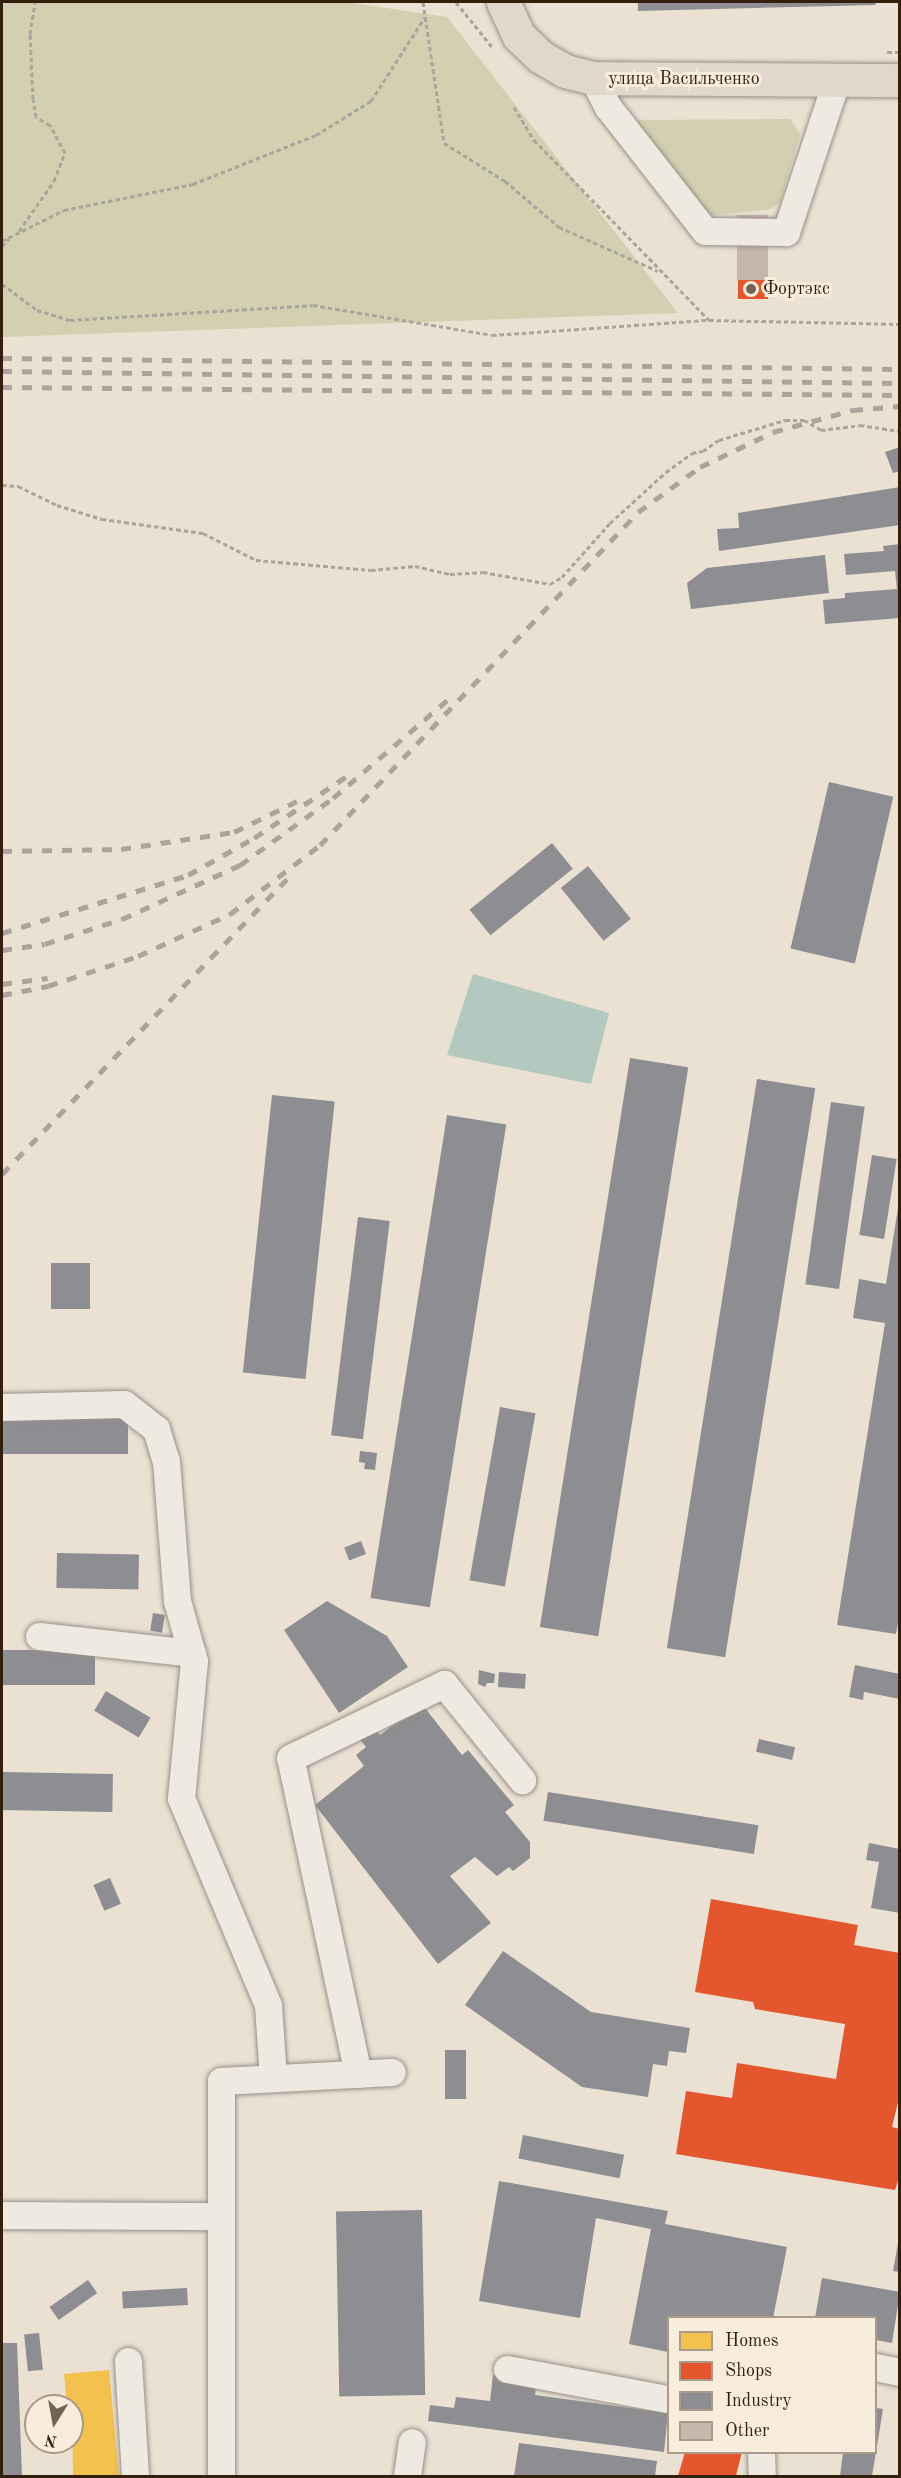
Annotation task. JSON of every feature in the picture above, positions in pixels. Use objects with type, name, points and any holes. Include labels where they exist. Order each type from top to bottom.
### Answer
[{"type":"main road","name":"улица Васильченко","points":[[503,2],[519,36],[541,57],[565,71],[593,78],[900,80]]},
{"type":"lane","points":[[593,78],[608,107],[705,231],[751,232],[786,232],[837,80]]},
{"type":"lane","points":[[2,1407],[106,1402],[124,1404],[150,1421],[166,1461],[177,1600],[192,1653],[181,1798],[268,2005],[273,2079]]},
{"type":"lane","points":[[39,1636],[192,1653]]},
{"type":"lane","points":[[358,2074],[290,1758],[444,1684],[522,1780]]},
{"type":"lane","points":[[221,2476],[221,2081],[392,2072]]},
{"type":"lane","points":[[2,2215],[220,2216]]},
{"type":"lane","points":[[128,2361],[135,2476]]},
{"type":"lane","points":[[877,2367],[900,2372]]},
{"type":"lane","points":[[507,2369],[667,2399]]},
{"type":"lane","points":[[407,2476],[412,2442]]},
{"type":"lane","points":[[760,2454],[762,2476]]},
{"type":"path","points":[[2,246],[36,212],[60,172],[64,153],[50,125],[36,117],[30,34],[35,2]]},
{"type":"path","points":[[423,2],[444,143],[505,182],[559,227],[660,272]]},
{"type":"path","points":[[456,2],[493,48]]},
{"type":"path","points":[[2,241],[64,210],[193,184],[316,135],[371,101],[425,17]]},
{"type":"path","points":[[877,52],[900,52]]},
{"type":"path","points":[[514,108],[534,140],[709,320]]},
{"type":"path","points":[[2,284],[37,310],[70,320],[313,305],[492,335],[709,320],[900,324]]},
{"type":"path","points":[[2,485],[18,486],[57,505],[102,519],[203,533],[256,560],[372,570],[415,566],[450,574],[483,572],[550,584],[562,577],[610,523],[666,472],[692,453],[703,451],[719,440],[785,420],[804,420],[821,430],[860,424],[900,431]]},
{"type":"shaded area","points":[[2,2],[346,2],[447,17],[678,313],[2,337]]},
{"type":"shaded area","points":[[790,119],[800,134],[780,203],[768,210],[711,215],[703,213],[627,120]]},
{"type":"shaded area","points":[[473,974],[609,1013],[591,1084],[447,1055]]},
{"type":"building: Homes","points":[[109,2370],[119,2476],[73,2476],[73,2454],[84,2454],[84,2394],[66,2394],[64,2374]]},
{"type":"building: Shops","points":[[738,280],[768,280],[768,299],[738,299]]},
{"type":"building: Shops","points":[[711,1899],[858,1925],[854,1945],[900,1953],[900,2094],[892,2127],[900,2129],[900,2175],[895,2190],[676,2154],[686,2091],[732,2098],[737,2063],[836,2079],[845,2024],[755,2009],[753,2002],[695,1992]]},
{"type":"building: Shops","points":[[684,2454],[742,2454],[736,2476],[678,2476]]},
{"type":"building: Industry","points":[[638,2],[875,2],[876,5],[638,11]]},
{"type":"building: Industry","points":[[900,447],[900,471],[893,473],[885,452]]},
{"type":"building: Industry","points":[[900,487],[900,525],[719,551],[717,529],[739,528],[738,513]]},
{"type":"building: Industry","points":[[900,544],[900,618],[825,624],[823,600],[845,598],[845,593],[897,589],[895,571],[846,575],[844,554],[884,551],[883,546]]},
{"type":"building: Industry","points":[[825,555],[829,593],[691,609],[687,583],[707,568]]},
{"type":"building: Industry","points":[[829,782],[893,797],[855,963],[791,949]]},
{"type":"building: Industry","points":[[552,843],[573,869],[490,935],[470,910]]},
{"type":"building: Industry","points":[[588,866],[631,919],[604,941],[561,888]]},
{"type":"building: Industry","points":[[630,1058],[688,1067],[598,1636],[540,1627]]},
{"type":"building: Industry","points":[[757,1079],[815,1088],[725,1657],[667,1648]]},
{"type":"building: Industry","points":[[272,1095],[335,1102],[305,1379],[243,1372]]},
{"type":"building: Industry","points":[[831,1102],[865,1107],[839,1289],[805,1284]]},
{"type":"building: Industry","points":[[447,1115],[506,1124],[430,1607],[371,1598]]},
{"type":"building: Industry","points":[[872,1155],[897,1159],[884,1239],[859,1235]]},
{"type":"building: Industry","points":[[898,1208],[900,1613],[896,1634],[837,1625],[885,1323],[853,1318],[859,1279],[886,1284]]},
{"type":"building: Industry","points":[[358,1217],[390,1221],[363,1439],[331,1435]]},
{"type":"building: Industry","points":[[51,1263],[90,1263],[90,1309],[51,1309]]},
{"type":"building: Industry","points":[[500,1407],[535,1413],[505,1587],[469,1580]]},
{"type":"building: Industry","points":[[2,1417],[128,1417],[128,1454],[2,1454]]},
{"type":"building: Industry","points":[[360,1451],[377,1453],[375,1470],[364,1469],[365,1463],[359,1462]]},
{"type":"building: Industry","points":[[361,1541],[366,1554],[349,1561],[344,1547]]},
{"type":"building: Industry","points":[[57,1553],[139,1554],[138,1589],[56,1588]]},
{"type":"building: Industry","points":[[327,1601],[387,1636],[408,1667],[339,1713],[284,1630]]},
{"type":"building: Industry","points":[[153,1613],[165,1615],[162,1633],[150,1631]]},
{"type":"building: Industry","points":[[2,1650],[95,1650],[95,1685],[2,1685]]},
{"type":"building: Industry","points":[[855,1665],[900,1674],[900,1699],[864,1692],[863,1700],[849,1697]]},
{"type":"building: Industry","points":[[479,1670],[495,1674],[494,1683],[487,1683],[485,1687],[478,1684]]},
{"type":"building: Industry","points":[[499,1672],[526,1674],[525,1689],[498,1687]]},
{"type":"building: Industry","points":[[106,1691],[151,1718],[139,1737],[94,1711]]},
{"type":"building: Industry","points":[[421,1703],[462,1755],[468,1750],[514,1805],[505,1812],[530,1842],[530,1858],[513,1871],[509,1867],[497,1876],[475,1857],[450,1876],[491,1923],[438,1964],[315,1805],[364,1766],[356,1755],[366,1747],[359,1738],[373,1726],[380,1735]]},
{"type":"building: Industry","points":[[759,1739],[795,1747],[792,1760],[756,1752]]},
{"type":"building: Industry","points":[[2,1772],[113,1774],[112,1812],[2,1810]]},
{"type":"building: Industry","points":[[548,1792],[758,1825],[754,1854],[543,1821]]},
{"type":"building: Industry","points":[[869,1843],[900,1849],[900,1913],[871,1908],[879,1862],[866,1860]]},
{"type":"building: Industry","points":[[110,1878],[121,1904],[104,1911],[93,1885]]},
{"type":"building: Industry","points":[[503,1951],[591,2012],[690,2028],[686,2053],[669,2051],[667,2066],[653,2064],[648,2097],[582,2087],[465,2005]]},
{"type":"building: Industry","points":[[445,2050],[466,2050],[466,2099],[445,2099]]},
{"type":"building: Industry","points":[[523,2135],[624,2155],[620,2178],[518,2159]]},
{"type":"building: Industry","points":[[499,2181],[668,2211],[665,2224],[787,2247],[773,2316],[667,2316],[667,2352],[629,2344],[651,2229],[596,2218],[580,2318],[479,2301]]},
{"type":"building: Industry","points":[[422,2210],[425,2395],[339,2396],[336,2212]]},
{"type":"building: Industry","points":[[898,2243],[900,2243],[900,2272],[893,2271]]},
{"type":"building: Industry","points":[[822,2278],[900,2292],[892,2343],[877,2340],[877,2316],[815,2316]]},
{"type":"building: Industry","points":[[88,2280],[97,2293],[59,2320],[49,2307]]},
{"type":"building: Industry","points":[[187,2288],[188,2305],[123,2308],[122,2291]]},
{"type":"building: Industry","points":[[39,2333],[43,2370],[28,2371],[24,2335]]},
{"type":"building: Industry","points":[[2,2343],[17,2343],[22,2476],[2,2476]]},
{"type":"building: Industry","points":[[493,2375],[537,2380],[535,2395],[667,2413],[664,2452],[428,2421],[430,2405],[454,2408],[456,2397],[490,2401]]},
{"type":"building: Industry","points":[[877,2408],[883,2409],[877,2446]]},
{"type":"building: Industry","points":[[519,2443],[657,2461],[655,2476],[514,2476]]},
{"type":"building: Industry","points":[[843,2454],[876,2454],[872,2476],[840,2476]]},
{"type":"building: Other","points":[[737,215],[768,215],[768,280],[737,280]]},
{"type":"railway","points":[[2,358],[900,369]]},
{"type":"railway","points":[[2,371],[900,383]]},
{"type":"railway","points":[[2,387],[900,395]]},
{"type":"railway","points":[[2,995],[48,986],[138,956],[230,914],[320,845],[638,512],[700,467],[773,432],[853,410],[900,406]]},
{"type":"railway","points":[[2,950],[45,944],[122,919],[240,865],[333,798],[453,695]]},
{"type":"railway","points":[[2,933],[188,875],[254,838],[350,774]]},
{"type":"railway","points":[[2,851],[121,849],[234,832],[299,800]]},
{"type":"railway","points":[[2,1174],[290,876]]},
{"type":"railway","points":[[2,984],[48,978]]},
{"type":"place","name":"Фортэкс","points":[[751,289]]}]
